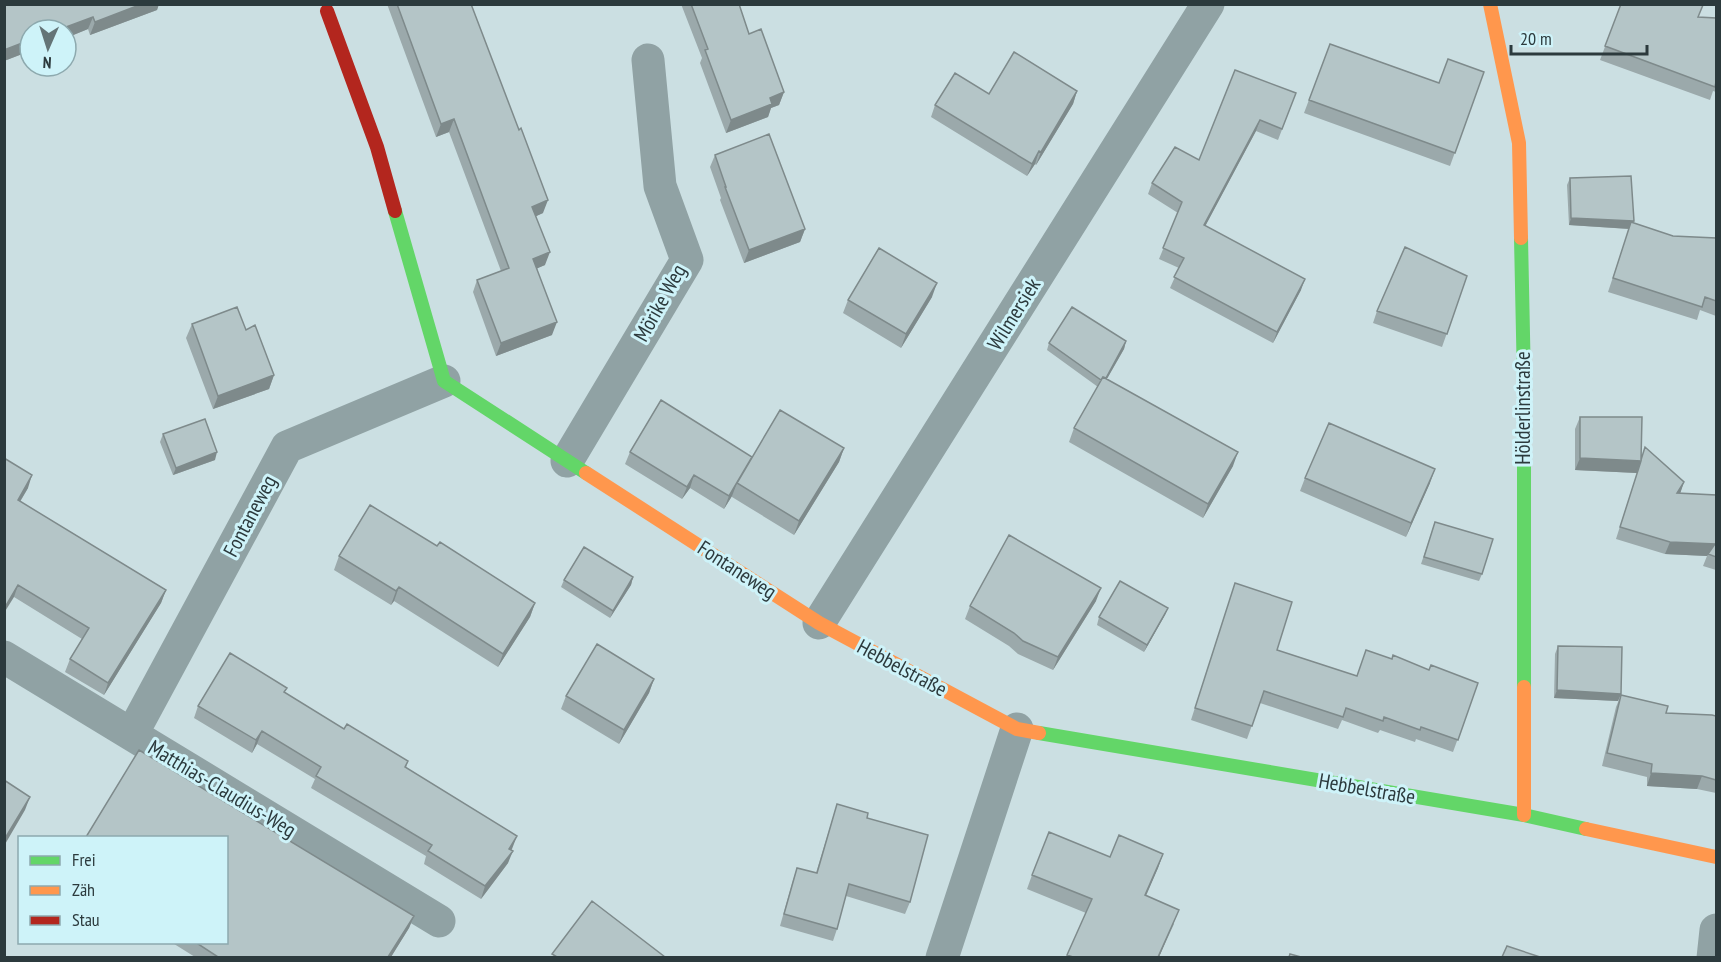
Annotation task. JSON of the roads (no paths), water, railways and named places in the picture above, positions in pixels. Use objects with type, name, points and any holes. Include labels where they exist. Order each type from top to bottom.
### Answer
[{"type":"street","name":"Wilmersiek","points":[[819,624],[1208,4]]},
{"type":"street","name":"Hölderlinstraße","points":[[1490,4],[1519,143],[1524,382],[1524,815]]},
{"type":"street","points":[[327,11],[377,147],[444,381]]},
{"type":"street","name":"Mörike Weg","points":[[567,461],[687,260],[660,186],[648,60]]},
{"type":"street","name":"Fontaneweg","points":[[132,734],[287,447],[444,381],[819,624]]},
{"type":"street","name":"Hebbelstraße","points":[[819,624],[1017,729],[1524,815],[1716,857]]},
{"type":"street","name":"Matthias-Claudius-Weg","points":[[4,657],[439,921]]},
{"type":"street","points":[[942,957],[1017,729]]},
{"type":"street","points":[[1713,957],[1716,930]]}]
